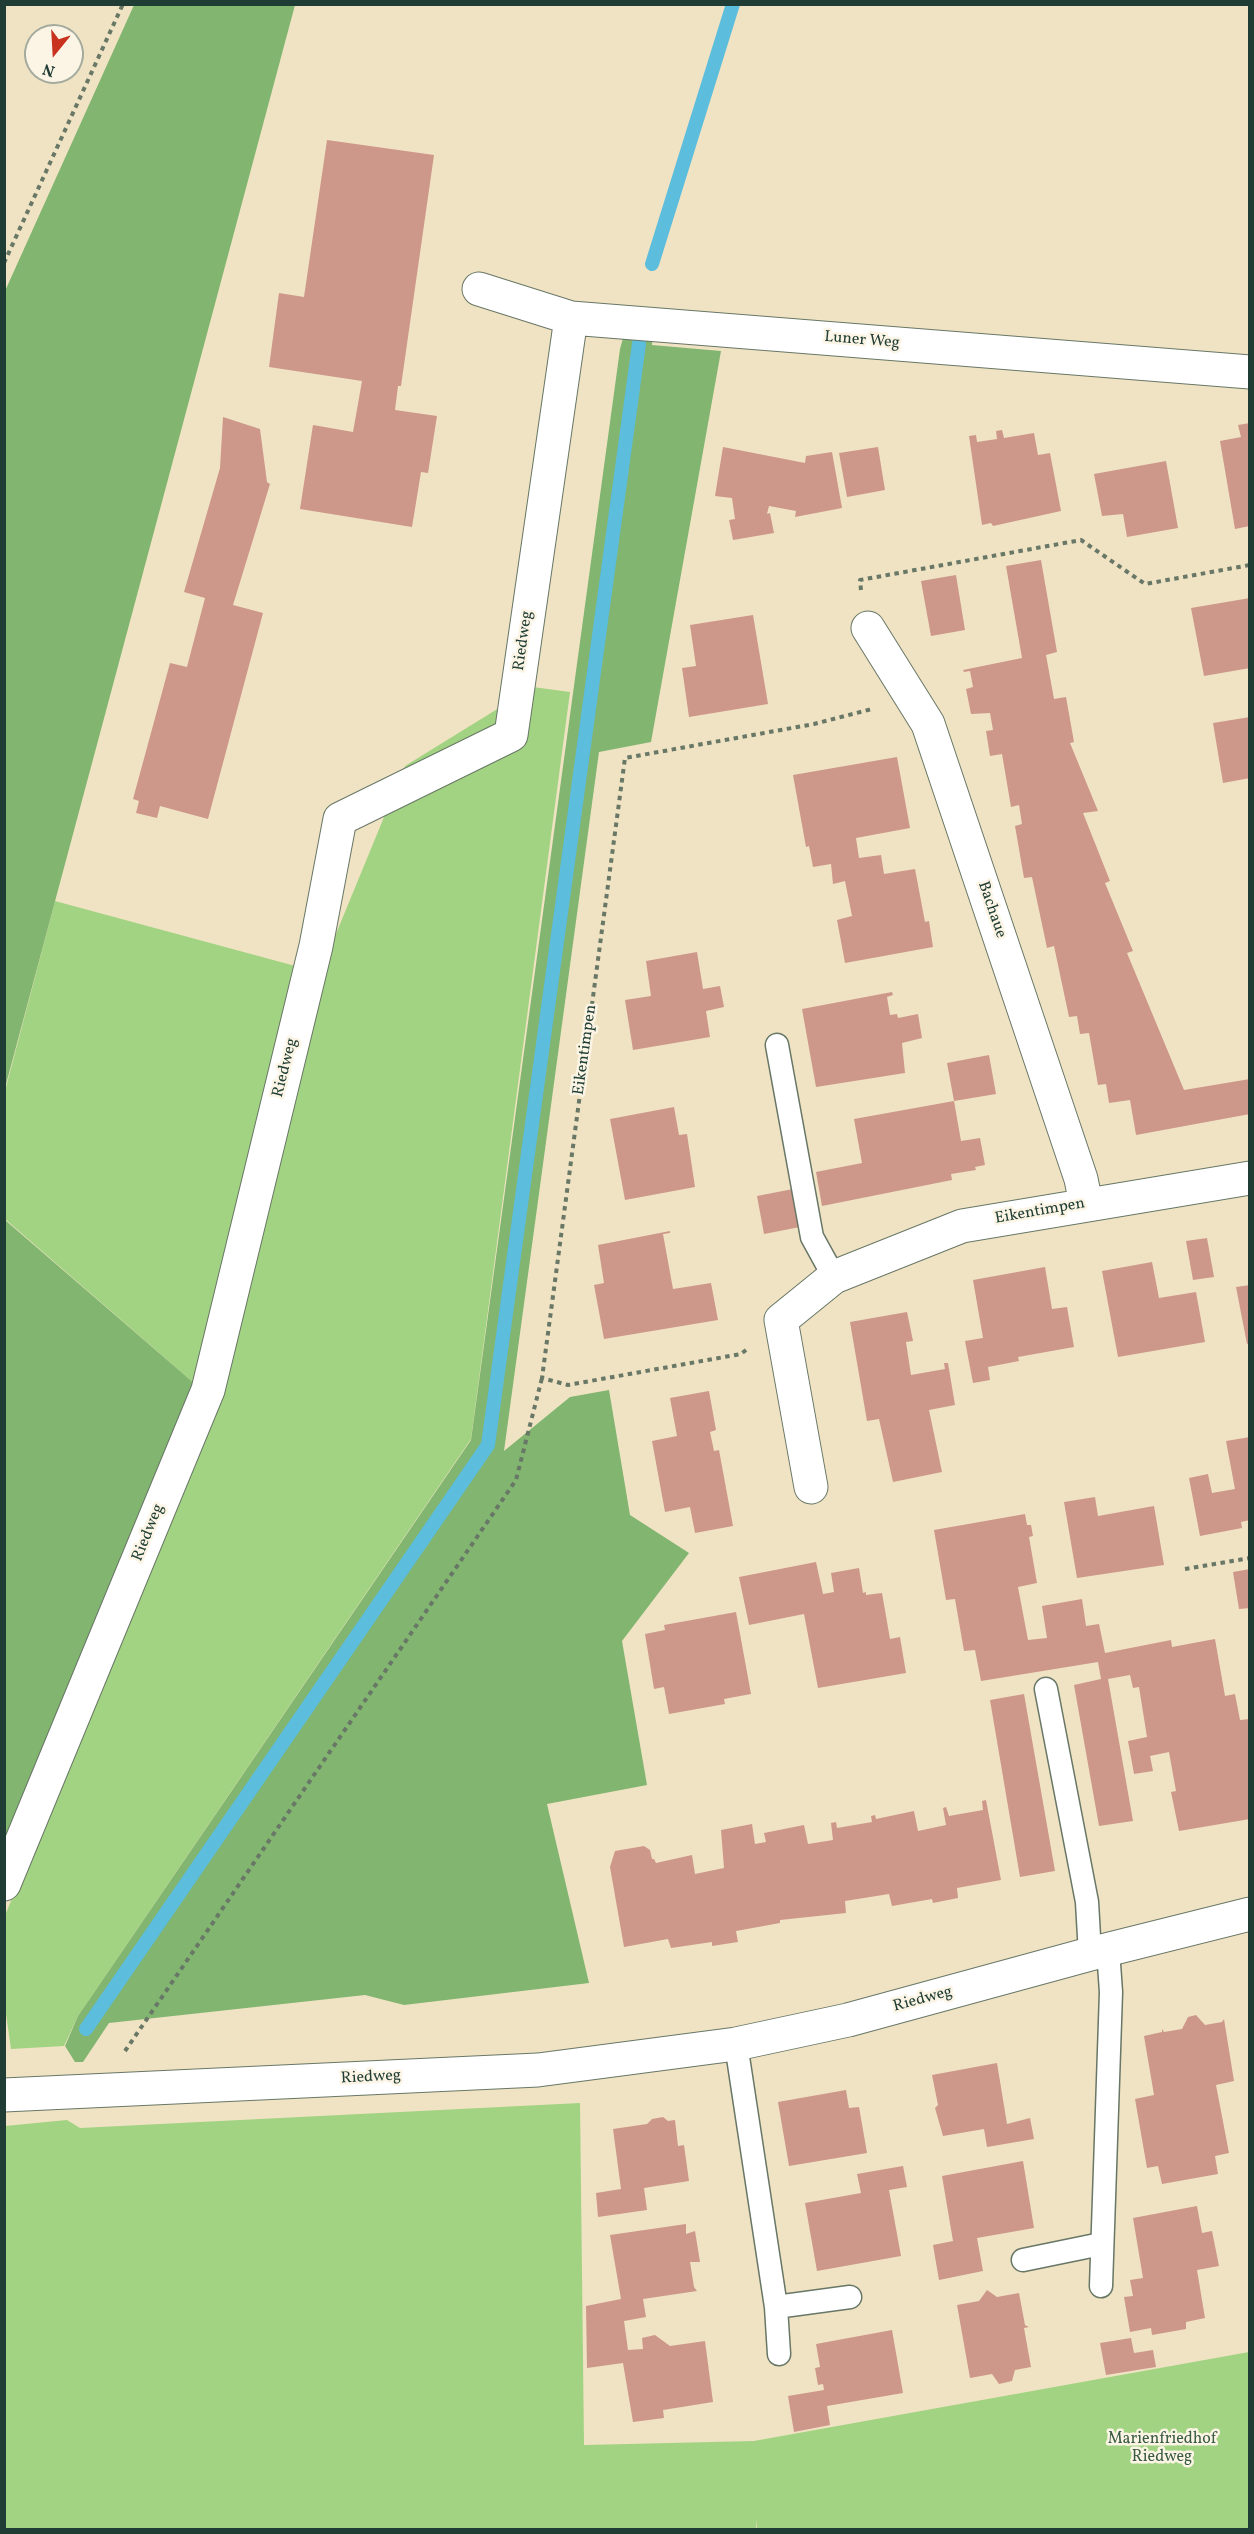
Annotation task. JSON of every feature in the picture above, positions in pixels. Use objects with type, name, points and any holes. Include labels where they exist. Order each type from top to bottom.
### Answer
[{"type":"street","name":"Luner Weg","points":[[479,289],[571,318],[1250,372]]},
{"type":"street","name":"Riedweg","points":[[4,1884],[208,1390],[316,946],[340,819],[510,735],[571,318]]},
{"type":"street","name":"Bachaue","points":[[868,628],[928,724],[1081,1179],[1086,1204]]},
{"type":"street","name":"Eikentimpen","points":[[781,1320],[834,1277],[962,1226],[1250,1178]]},
{"type":"street","points":[[781,1320],[811,1487]]},
{"type":"street","name":"Riedweg","points":[[4,2095],[538,2070],[736,2044],[859,2017],[1250,1914]]},
{"type":"lane","points":[[777,1045],[812,1237],[834,1277]]},
{"type":"lane","points":[[1046,1689],[1087,1902],[1111,1992],[1101,2286]]},
{"type":"lane","points":[[736,2044],[776,2307],[779,2354]]},
{"type":"lane","points":[[1023,2260],[1101,2244]]},
{"type":"lane","points":[[776,2307],[850,2297]]},
{"type":"path","points":[[4,263],[123,4]]},
{"type":"path","points":[[868,628],[860,580],[1081,540],[1145,584],[1250,565]]},
{"type":"path","name":"Eikentimpen","points":[[542,1378],[625,758],[814,724],[911,698]]},
{"type":"path","points":[[98,2091],[516,1480],[542,1378],[568,1385],[741,1354],[781,1320]]},
{"type":"path","points":[[1185,1569],[1250,1558]]},
{"type":"green space","points":[[134,5],[295,5],[5,1088],[5,291]]},
{"type":"green space","points":[[631,310],[655,313],[652,345],[721,351],[651,742],[599,752],[504,1451],[570,1397],[609,1390],[630,1515],[689,1553],[622,1641],[647,1785],[547,1804],[589,1983],[404,2005],[365,1995],[109,2023],[83,2062],[75,2062],[65,2046],[78,2016],[471,1440],[620,349]]},
{"type":"green space","points":[[533,687],[570,692],[471,1439],[78,2016],[64,2046],[11,2049],[5,2007],[4,1918],[219,1394],[331,946],[405,766]]},
{"type":"green space","points":[[55,901],[299,967],[195,1384],[5,1219],[5,1091]]},
{"type":"green space","points":[[5,1220],[195,1384],[5,1848]]},
{"type":"green space","name":"Marienfriedhof Riedweg","points":[[580,2103],[584,2445],[754,2441],[1249,2352],[1249,2529],[757,2530],[756,2519],[756,2530],[5,2529],[5,2126],[67,2120],[80,2128]]},
{"type":"building","points":[[327,140],[434,155],[401,386],[398,386],[395,410],[437,416],[428,473],[421,472],[412,527],[300,509],[313,425],[353,432],[362,381],[269,367],[279,293],[304,297]]},
{"type":"building","points":[[223,417],[260,429],[267,482],[270,484],[233,605],[263,613],[208,819],[160,806],[157,818],[136,813],[139,801],[133,799],[170,663],[187,667],[205,598],[184,592],[220,468]]},
{"type":"building","points":[[1250,423],[1250,526],[1235,529],[1220,441],[1241,437],[1238,425]]},
{"type":"building","points":[[1002,430],[1004,438],[1034,433],[1038,455],[1050,453],[1061,511],[993,526],[991,523],[982,525],[969,436],[976,435],[977,442],[997,439],[996,431]]},
{"type":"building","points":[[723,447],[805,463],[806,456],[832,452],[842,508],[795,517],[796,511],[769,506],[767,514],[770,513],[774,533],[733,540],[729,520],[735,519],[732,498],[715,496]]},
{"type":"building","points":[[878,447],[885,490],[847,497],[839,453]]},
{"type":"building","points":[[1166,461],[1178,528],[1127,537],[1123,514],[1102,516],[1094,474]]},
{"type":"building","points":[[1041,560],[1057,652],[1046,655],[1054,699],[1066,697],[1074,742],[1070,743],[1098,811],[1083,813],[1110,881],[1105,883],[1133,951],[1127,953],[1184,1090],[1250,1079],[1250,1114],[1136,1135],[1130,1100],[1109,1103],[1106,1084],[1098,1085],[1089,1033],[1080,1034],[1077,1016],[1069,1017],[1054,946],[1047,948],[1032,877],[1024,878],[1015,826],[1022,824],[1019,805],[1011,807],[1002,754],[990,756],[986,731],[993,730],[990,713],[971,714],[966,689],[973,687],[970,671],[964,672],[963,670],[1022,658],[1006,566]]},
{"type":"building","points":[[956,575],[965,630],[931,636],[921,581]]},
{"type":"building","points":[[1250,598],[1250,668],[1204,676],[1191,608]]},
{"type":"building","points":[[753,615],[768,704],[689,717],[682,668],[696,666],[690,625]]},
{"type":"building","points":[[1250,717],[1250,778],[1223,783],[1213,723]]},
{"type":"building","points":[[897,757],[910,828],[856,838],[859,858],[881,855],[884,874],[915,869],[925,922],[929,921],[933,947],[845,963],[837,920],[852,916],[845,881],[833,884],[831,864],[813,867],[809,846],[806,847],[793,775]]},
{"type":"building","points":[[697,952],[703,989],[720,986],[724,1007],[706,1011],[710,1037],[633,1050],[625,1000],[651,996],[646,961]]},
{"type":"building","points":[[892,992],[893,995],[887,997],[890,1015],[897,1014],[898,1018],[918,1014],[922,1038],[902,1043],[905,1073],[816,1087],[802,1009]]},
{"type":"building","points":[[989,1055],[996,1094],[954,1101],[947,1063]]},
{"type":"building","points":[[954,1101],[961,1141],[980,1138],[985,1165],[975,1167],[976,1170],[951,1174],[952,1180],[822,1206],[816,1172],[862,1163],[854,1119]]},
{"type":"building","points":[[674,1107],[679,1135],[687,1134],[695,1187],[625,1200],[610,1119]]},
{"type":"building","points":[[793,1189],[800,1227],[764,1234],[757,1196]]},
{"type":"building","points":[[670,1231],[670,1233],[663,1234],[673,1289],[711,1283],[718,1320],[604,1339],[594,1285],[604,1283],[598,1245]]},
{"type":"building","points":[[1207,1238],[1214,1277],[1193,1280],[1186,1241]]},
{"type":"building","points":[[1152,1262],[1159,1298],[1196,1292],[1205,1342],[1118,1357],[1102,1271]]},
{"type":"building","points":[[1045,1267],[1052,1309],[1067,1307],[1074,1347],[1018,1357],[1019,1361],[988,1367],[990,1380],[973,1383],[965,1341],[983,1338],[973,1280]]},
{"type":"building","points":[[1250,1285],[1250,1343],[1247,1344],[1236,1287]]},
{"type":"building","points":[[907,1312],[913,1341],[906,1342],[911,1375],[945,1369],[944,1363],[948,1363],[955,1405],[929,1410],[942,1472],[893,1482],[879,1419],[867,1421],[850,1322]]},
{"type":"building","points":[[709,1391],[716,1430],[710,1432],[714,1451],[719,1450],[733,1526],[695,1533],[690,1507],[665,1512],[652,1441],[677,1436],[670,1398]]},
{"type":"building","points":[[1250,1437],[1250,1520],[1241,1522],[1242,1528],[1200,1536],[1189,1478],[1208,1474],[1212,1493],[1235,1489],[1226,1441]]},
{"type":"building","points":[[1095,1497],[1098,1516],[1154,1506],[1164,1565],[1077,1578],[1064,1502]]},
{"type":"building","points":[[1025,1514],[1027,1525],[1031,1525],[1033,1536],[1029,1537],[1037,1583],[1018,1587],[1028,1640],[1047,1638],[1042,1606],[1082,1599],[1086,1626],[1099,1624],[1105,1653],[1171,1640],[1172,1647],[1215,1639],[1225,1696],[1235,1694],[1240,1720],[1250,1719],[1250,1819],[1179,1831],[1171,1792],[1176,1791],[1169,1752],[1150,1756],[1153,1771],[1134,1774],[1128,1741],[1147,1737],[1139,1687],[1133,1688],[1130,1675],[1108,1679],[1133,1821],[1099,1826],[1074,1685],[1101,1679],[1098,1662],[981,1681],[975,1650],[964,1651],[955,1599],[946,1600],[934,1530]]},
{"type":"building","points":[[816,1562],[823,1594],[834,1592],[831,1573],[859,1568],[863,1593],[866,1592],[866,1595],[882,1593],[890,1639],[900,1637],[906,1673],[818,1688],[804,1614],[749,1625],[739,1577]]},
{"type":"building","points":[[1250,1569],[1250,1608],[1239,1609],[1233,1572]]},
{"type":"building","points":[[736,1612],[751,1694],[724,1699],[725,1704],[669,1714],[664,1687],[654,1689],[645,1634],[665,1630],[664,1625]]},
{"type":"building","points":[[1024,1694],[1055,1871],[1020,1877],[990,1700]]},
{"type":"building","points":[[986,1800],[1001,1880],[957,1888],[958,1898],[933,1903],[932,1899],[892,1906],[889,1894],[845,1901],[846,1913],[780,1920],[780,1923],[736,1931],[738,1942],[712,1946],[712,1942],[671,1948],[668,1939],[624,1947],[610,1867],[615,1851],[644,1846],[650,1850],[652,1859],[656,1863],[692,1855],[695,1874],[724,1868],[721,1830],[752,1824],[755,1844],[766,1842],[764,1833],[804,1825],[808,1844],[833,1840],[831,1823],[836,1822],[837,1828],[872,1822],[871,1816],[875,1815],[876,1819],[914,1811],[918,1831],[946,1825],[943,1808],[946,1807],[949,1816],[983,1810],[982,1801]]},
{"type":"building","points":[[1196,2015],[1205,2025],[1222,2022],[1224,2019],[1234,2081],[1216,2085],[1229,2153],[1215,2156],[1218,2174],[1162,2184],[1158,2166],[1147,2168],[1135,2099],[1154,2095],[1144,2036],[1162,2032],[1162,2029],[1164,2032],[1182,2029],[1188,2017]]},
{"type":"building","points":[[997,2063],[1007,2124],[1030,2118],[1034,2139],[987,2147],[984,2129],[943,2136],[935,2108],[938,2105],[932,2075]]},
{"type":"building","points":[[846,2090],[849,2108],[859,2107],[867,2153],[789,2166],[778,2102]]},
{"type":"building","points":[[663,2117],[668,2121],[675,2120],[678,2146],[684,2145],[689,2181],[644,2188],[647,2210],[598,2217],[596,2193],[621,2189],[613,2129],[647,2124],[652,2119]]},
{"type":"building","points":[[1023,2161],[1034,2228],[977,2238],[983,2271],[939,2280],[933,2245],[953,2241],[942,2176]]},
{"type":"building","points":[[903,2166],[907,2187],[889,2190],[901,2256],[817,2271],[805,2203],[861,2193],[857,2174]]},
{"type":"building","points":[[1197,2206],[1202,2233],[1212,2231],[1219,2266],[1197,2270],[1205,2318],[1186,2322],[1186,2329],[1152,2335],[1151,2328],[1130,2332],[1124,2297],[1133,2296],[1130,2280],[1143,2278],[1133,2218]]},
{"type":"building","points":[[686,2224],[686,2234],[695,2231],[700,2262],[690,2262],[694,2287],[697,2291],[643,2299],[646,2317],[624,2321],[628,2350],[643,2349],[642,2338],[655,2335],[670,2346],[705,2341],[713,2402],[663,2410],[664,2418],[633,2422],[623,2363],[587,2368],[586,2306],[621,2299],[610,2235]]},
{"type":"building","points":[[987,2290],[997,2297],[1019,2293],[1025,2325],[1029,2327],[1024,2328],[1031,2367],[1015,2370],[1012,2381],[999,2384],[992,2374],[970,2378],[957,2305],[979,2301]]},
{"type":"building","points":[[892,2330],[903,2393],[827,2406],[830,2425],[794,2432],[788,2396],[824,2390],[823,2384],[818,2385],[815,2368],[820,2367],[816,2344]]},
{"type":"building","points":[[1131,2338],[1134,2353],[1153,2350],[1156,2367],[1106,2375],[1100,2343]]},
{"type":"waterway","points":[[652,264],[733,4]]},
{"type":"waterway","points":[[86,2029],[488,1445],[639,344]]}]
